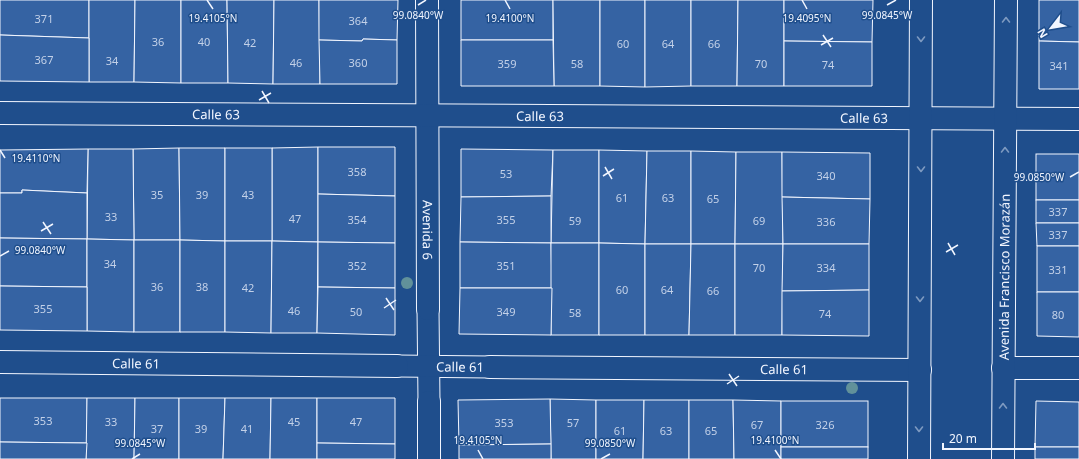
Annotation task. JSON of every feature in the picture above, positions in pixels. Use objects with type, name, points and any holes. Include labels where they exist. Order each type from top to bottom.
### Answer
[{"type":"street","name":"Avenida 6","points":[[428,0],[429,459]]},
{"type":"street","points":[[919,459],[921,0]]},
{"type":"street","name":"Avenida Francisco Morazán","points":[[1002,459],[1006,0]]},
{"type":"street","name":"Calle 63","points":[[0,113],[1079,119]]},
{"type":"street","name":"Calle 61","points":[[0,362],[920,370]]},
{"type":"street","points":[[1003,368],[1079,368]]},
{"type":"building","points":[[0,0],[89,0],[89,38],[0,35]]},
{"type":"building","points":[[89,0],[135,0],[134,82],[89,82]]},
{"type":"building","points":[[135,0],[181,0],[181,83],[134,82]]},
{"type":"building","points":[[181,0],[227,0],[228,83],[181,83]]},
{"type":"building","points":[[227,0],[274,0],[273,84],[228,83]]},
{"type":"building","points":[[274,0],[319,0],[320,84],[273,84]]},
{"type":"building","points":[[319,0],[398,0],[397,40],[319,40]]},
{"type":"building","points":[[461,0],[553,0],[553,40],[461,40]]},
{"type":"building","points":[[553,0],[600,0],[600,86],[554,86]]},
{"type":"building","points":[[600,0],[645,0],[645,87],[600,86]]},
{"type":"building","points":[[645,0],[691,0],[691,86],[645,87]]},
{"type":"building","points":[[691,0],[738,0],[737,86],[691,86]]},
{"type":"building","points":[[738,0],[784,0],[784,86],[737,86]]},
{"type":"building","points":[[784,0],[873,0],[872,42],[784,41]]},
{"type":"building","points":[[1039,0],[1079,0],[1079,42],[1039,41]]},
{"type":"building","points":[[0,35],[89,38],[89,82],[0,81]]},
{"type":"building","points":[[363,39],[397,40],[397,84],[320,84],[319,40],[362,41]]},
{"type":"building","points":[[461,40],[553,40],[554,86],[461,86]]},
{"type":"building","points":[[784,41],[872,42],[872,86],[784,86]]},
{"type":"building","points":[[1039,41],[1079,42],[1079,89],[1039,89]]},
{"type":"building","points":[[318,147],[318,242],[272,241],[272,148]]},
{"type":"building","points":[[318,147],[395,147],[395,196],[318,194]]},
{"type":"building","points":[[179,148],[180,240],[134,240],[133,149]]},
{"type":"building","points":[[179,148],[225,148],[225,241],[180,240]]},
{"type":"building","points":[[225,148],[272,148],[272,241],[225,241]]},
{"type":"building","points":[[88,149],[133,149],[134,240],[87,239]]},
{"type":"building","points":[[88,149],[87,193],[22,190],[22,193],[0,193],[0,150]]},
{"type":"building","points":[[461,149],[553,150],[551,196],[461,197]]},
{"type":"building","points":[[553,150],[599,150],[599,243],[551,243]]},
{"type":"building","points":[[599,150],[647,151],[645,244],[599,243]]},
{"type":"building","points":[[647,151],[691,151],[691,244],[645,244]]},
{"type":"building","points":[[691,151],[736,152],[735,244],[691,244]]},
{"type":"building","points":[[736,152],[782,152],[783,244],[735,244]]},
{"type":"building","points":[[782,152],[870,153],[870,199],[782,197]]},
{"type":"building","points":[[1036,154],[1079,154],[1079,200],[1036,200]]},
{"type":"building","points":[[22,190],[87,193],[87,239],[0,238],[0,193],[22,193]]},
{"type":"building","points":[[318,194],[395,196],[395,243],[318,242]]},
{"type":"building","points":[[551,196],[551,243],[460,242],[461,197]]},
{"type":"building","points":[[782,197],[870,199],[869,244],[783,244]]},
{"type":"building","points":[[1036,200],[1079,200],[1079,223],[1036,223]]},
{"type":"building","points":[[1036,223],[1079,223],[1079,246],[1037,246]]},
{"type":"building","points":[[0,238],[87,239],[87,287],[0,286]]},
{"type":"building","points":[[87,239],[134,240],[134,332],[87,331]]},
{"type":"building","points":[[134,240],[180,240],[180,332],[134,332]]},
{"type":"building","points":[[180,240],[225,241],[225,332],[180,332]]},
{"type":"building","points":[[225,241],[272,241],[271,333],[225,332]]},
{"type":"building","points":[[272,241],[318,242],[317,333],[271,333]]},
{"type":"building","points":[[318,242],[395,243],[395,288],[318,287]]},
{"type":"building","points":[[460,242],[551,243],[552,288],[460,288]]},
{"type":"building","points":[[551,243],[599,243],[599,335],[551,335]]},
{"type":"building","points":[[599,243],[645,244],[645,335],[599,335]]},
{"type":"building","points":[[645,244],[691,244],[689,335],[645,335]]},
{"type":"building","points":[[691,244],[735,244],[735,335],[689,335]]},
{"type":"building","points":[[735,244],[783,244],[782,335],[735,335]]},
{"type":"building","points":[[783,244],[869,244],[869,290],[782,291]]},
{"type":"building","points":[[1037,246],[1079,246],[1079,292],[1037,292]]},
{"type":"building","points":[[0,286],[87,287],[87,331],[0,330]]},
{"type":"building","points":[[318,287],[395,288],[395,335],[317,333]]},
{"type":"building","points":[[460,288],[552,288],[551,335],[459,334]]},
{"type":"building","points":[[869,290],[869,336],[782,335],[782,291]]},
{"type":"building","points":[[1037,292],[1079,292],[1079,337],[1037,336]]},
{"type":"building","points":[[0,398],[87,398],[87,443],[0,442]]},
{"type":"building","points":[[87,398],[135,398],[134,459],[86,459]]},
{"type":"building","points":[[135,398],[179,398],[179,459],[134,459]]},
{"type":"building","points":[[179,398],[225,398],[223,459],[179,459]]},
{"type":"building","points":[[225,398],[271,398],[270,459],[223,459]]},
{"type":"building","points":[[271,398],[317,398],[317,459],[270,459]]},
{"type":"building","points":[[317,398],[395,398],[395,444],[317,443]]},
{"type":"building","points":[[550,399],[596,400],[596,459],[551,459]]},
{"type":"building","points":[[550,399],[551,444],[459,445],[458,400]]},
{"type":"building","points":[[596,400],[644,400],[643,459],[596,459]]},
{"type":"building","points":[[644,400],[689,400],[689,459],[643,459]]},
{"type":"building","points":[[689,400],[733,400],[734,459],[689,459]]},
{"type":"building","points":[[733,400],[781,401],[781,459],[734,459]]},
{"type":"building","points":[[781,401],[868,401],[868,447],[781,447]]},
{"type":"building","points":[[1036,401],[1079,402],[1079,447],[1035,447]]},
{"type":"building","points":[[0,442],[87,443],[86,459],[0,459]]},
{"type":"building","points":[[317,443],[395,444],[395,459],[317,459]]},
{"type":"building","points":[[551,444],[551,459],[459,459],[459,445]]},
{"type":"building","points":[[781,447],[868,447],[868,459],[781,459]]},
{"type":"building","points":[[1035,447],[1079,447],[1079,459],[1035,459]]}]
